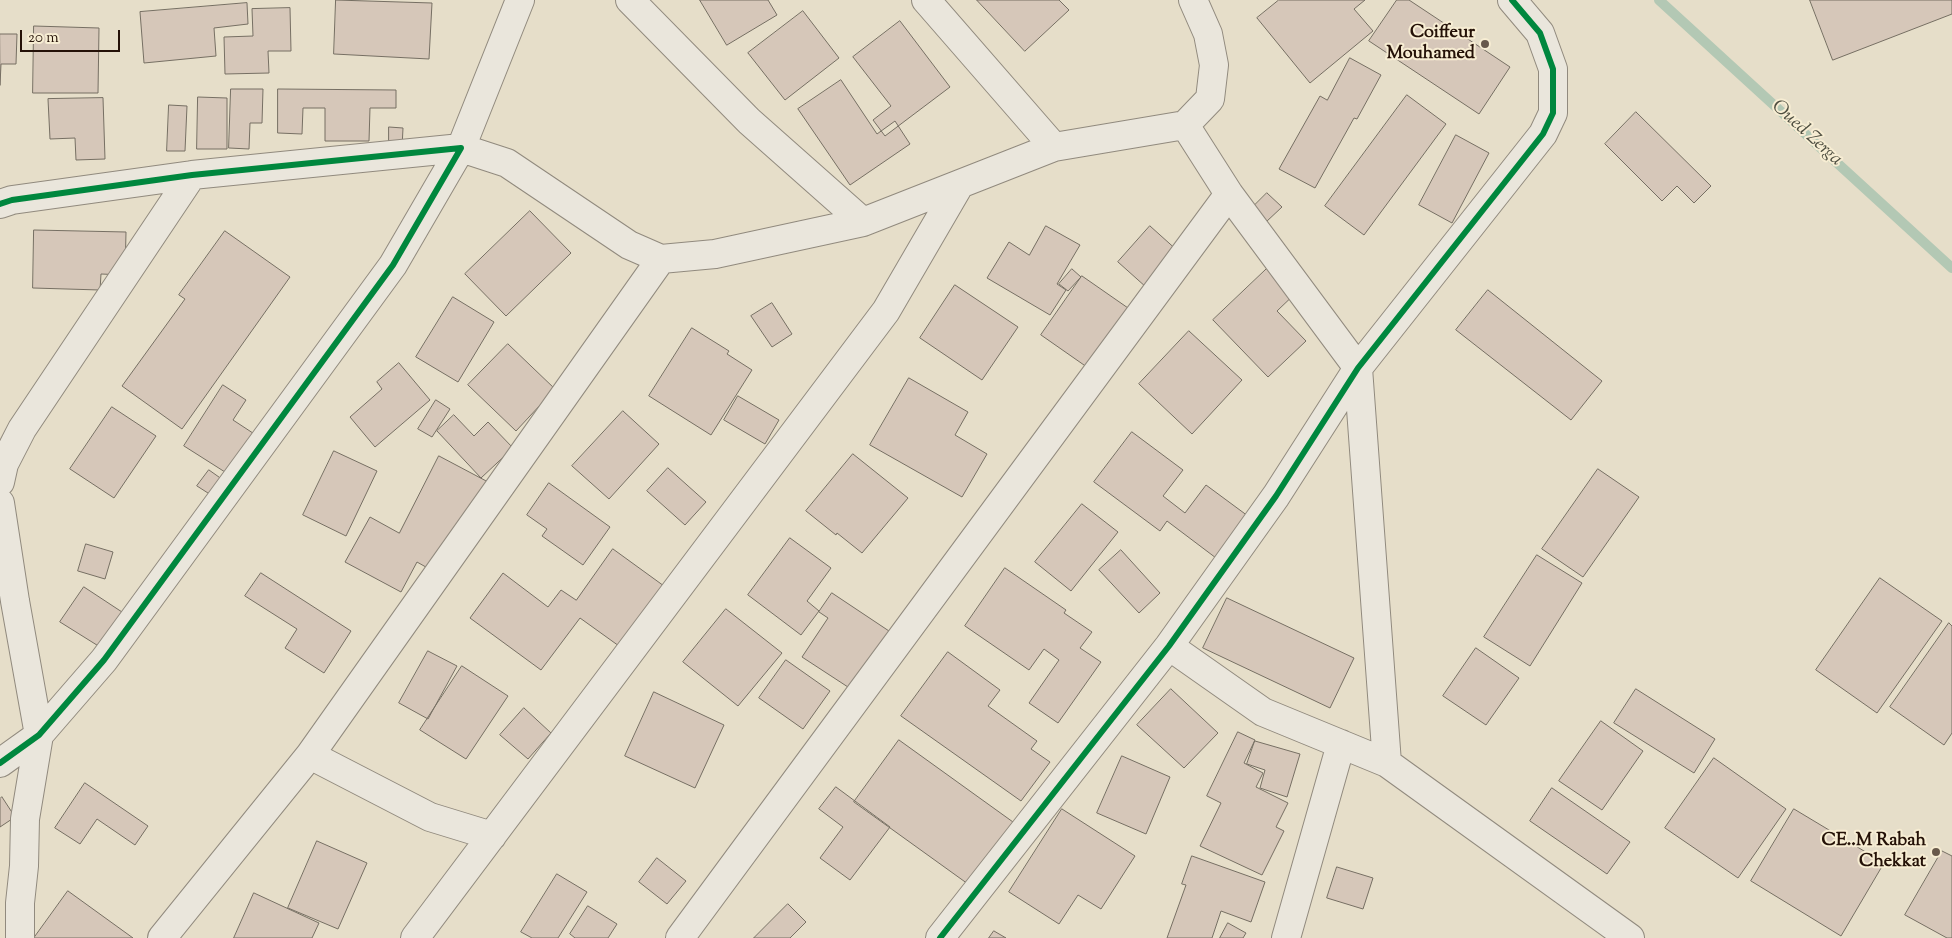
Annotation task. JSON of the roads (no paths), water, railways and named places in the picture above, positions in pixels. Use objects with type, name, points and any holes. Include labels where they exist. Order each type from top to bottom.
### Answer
[{"type":"street","points":[[0,763],[39,735],[104,660],[393,265],[461,148],[520,0]]},
{"type":"street","points":[[630,0],[749,121],[863,222]]},
{"type":"street","points":[[926,0],[1054,147]]},
{"type":"street","points":[[0,204],[12,200],[192,175],[461,148],[507,163],[629,245],[661,259],[715,254],[863,222],[1054,147],[1186,125],[1210,99],[1214,65],[1208,34],[1192,0]]},
{"type":"street","points":[[940,938],[1169,646],[1276,496],[1358,368],[1543,134],[1553,113],[1553,69],[1540,33],[1512,0]]},
{"type":"street","points":[[1186,125],[1229,194],[1358,368],[1387,763]]},
{"type":"street","points":[[0,482],[4,464],[22,429],[192,175]]},
{"type":"street","points":[[415,938],[886,311],[960,184]]},
{"type":"street","points":[[680,938],[1229,194]]},
{"type":"street","points":[[162,938],[310,755],[661,259]]},
{"type":"street","points":[[0,503],[16,611],[39,735],[25,819],[20,938]]},
{"type":"street","points":[[1169,646],[1263,712],[1387,763],[1630,938]]},
{"type":"street","points":[[1286,938],[1340,744]]},
{"type":"street","points":[[310,755],[430,817],[492,836]]},
{"type":"waterway","name":"Oued Zerga","points":[[1659,0],[1952,268]]},
{"type":"place","name":"Coiffeur Mouhamed","points":[[1485,44]]},
{"type":"place","name":"CE..M Rabah Chekkat","points":[[1936,852]]}]
